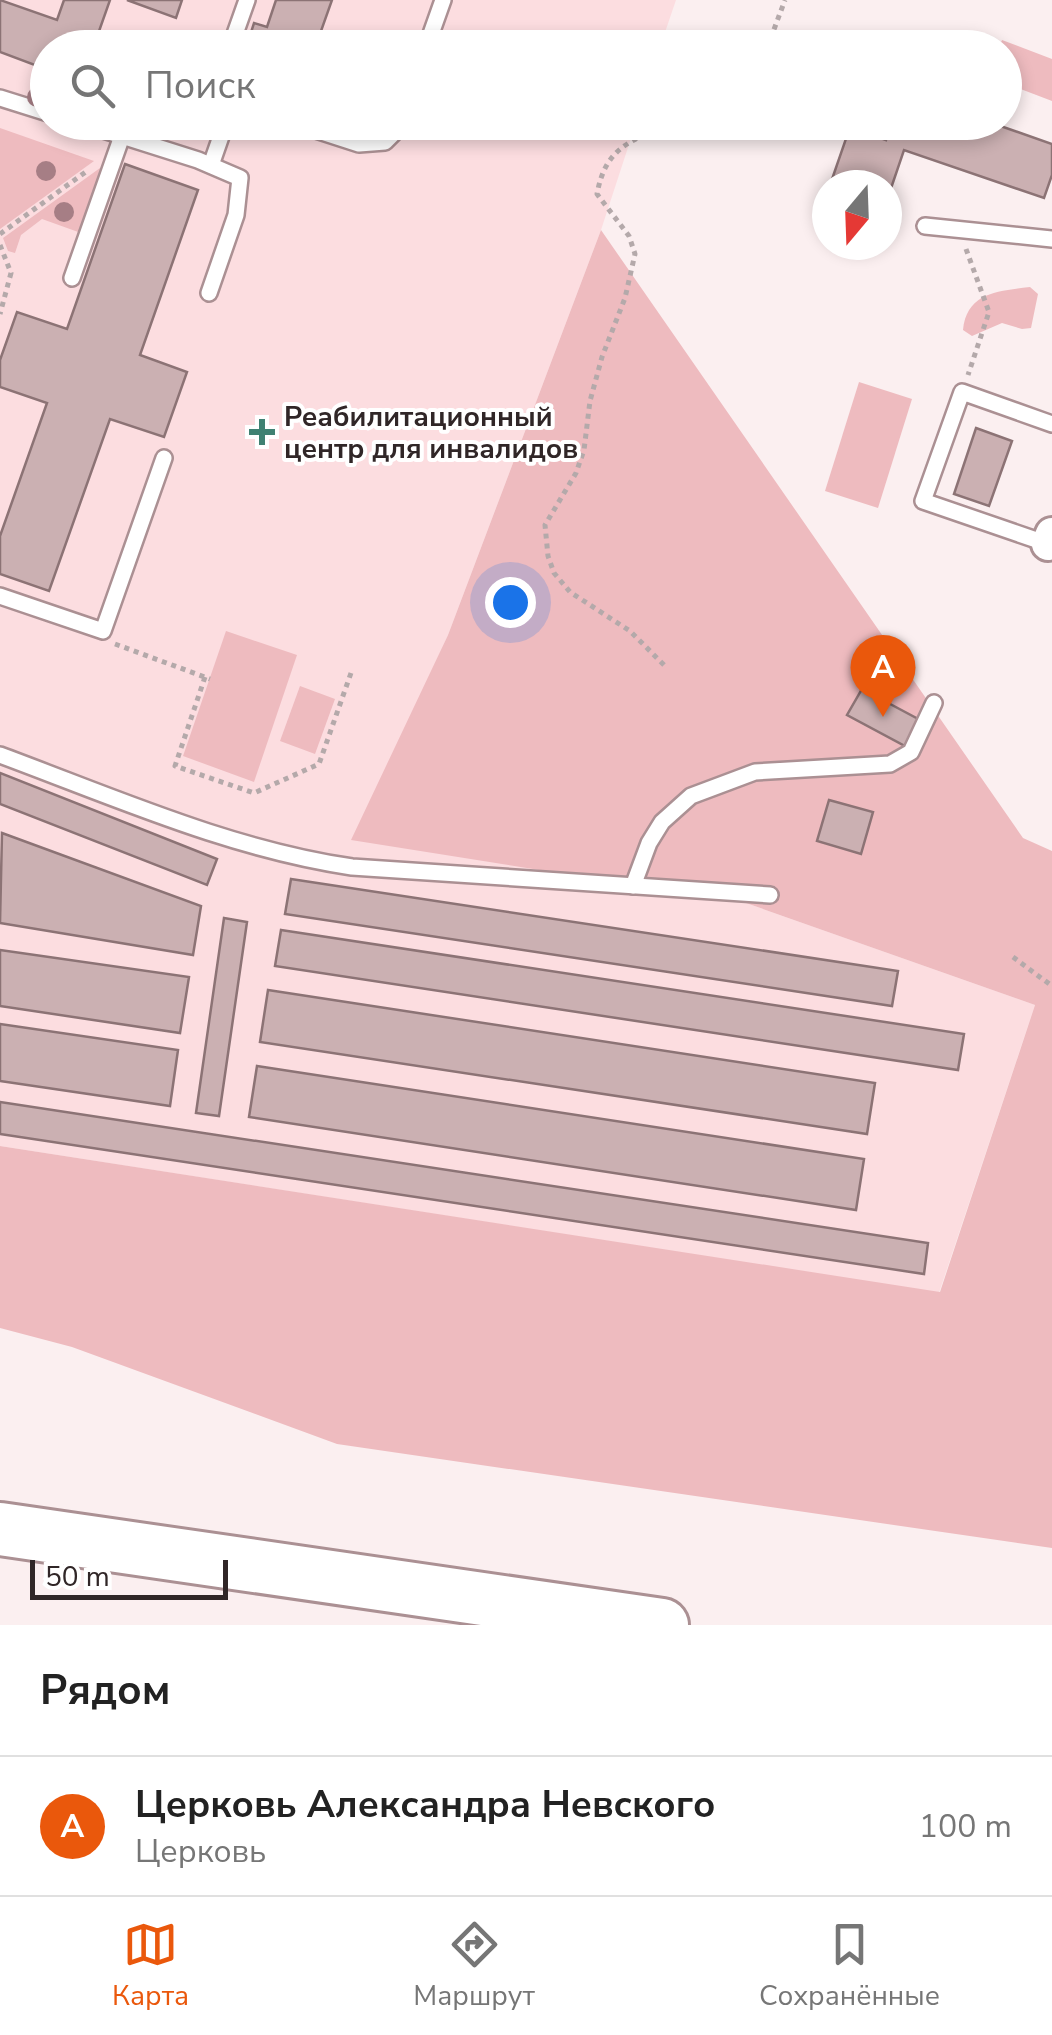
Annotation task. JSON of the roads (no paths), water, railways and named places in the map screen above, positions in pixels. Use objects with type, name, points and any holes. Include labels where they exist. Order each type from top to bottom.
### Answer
[{"type":"highway","points":[[0,1529],[662,1625]]},
{"type":"lane","points":[[236,30],[246,0]]},
{"type":"lane","points":[[432,30],[443,0]]},
{"type":"lane","points":[[0,98],[30,107]]},
{"type":"lane","points":[[72,278],[114,140]]},
{"type":"lane","points":[[134,140],[240,178],[236,215],[209,292]]},
{"type":"lane","points":[[211,165],[220,140]]},
{"type":"lane","points":[[347,140],[359,144],[387,140]]},
{"type":"lane","points":[[925,226],[1052,239]]},
{"type":"lane","points":[[1051,541],[924,502],[962,392],[1052,424]]},
{"type":"lane","points":[[0,596],[103,631],[164,458]]},
{"type":"lane","points":[[633,886],[649,843],[662,822],[692,796],[755,772],[890,764],[911,752],[934,703]]},
{"type":"lane","points":[[0,755],[242,844],[296,858],[352,867],[770,895]]},
{"type":"place","name":"Реабилитационный центр для инвалидов","points":[[262,432]]},
{"type":"place","name":"Церковь Александра Невского","points":[[883,717]]}]
